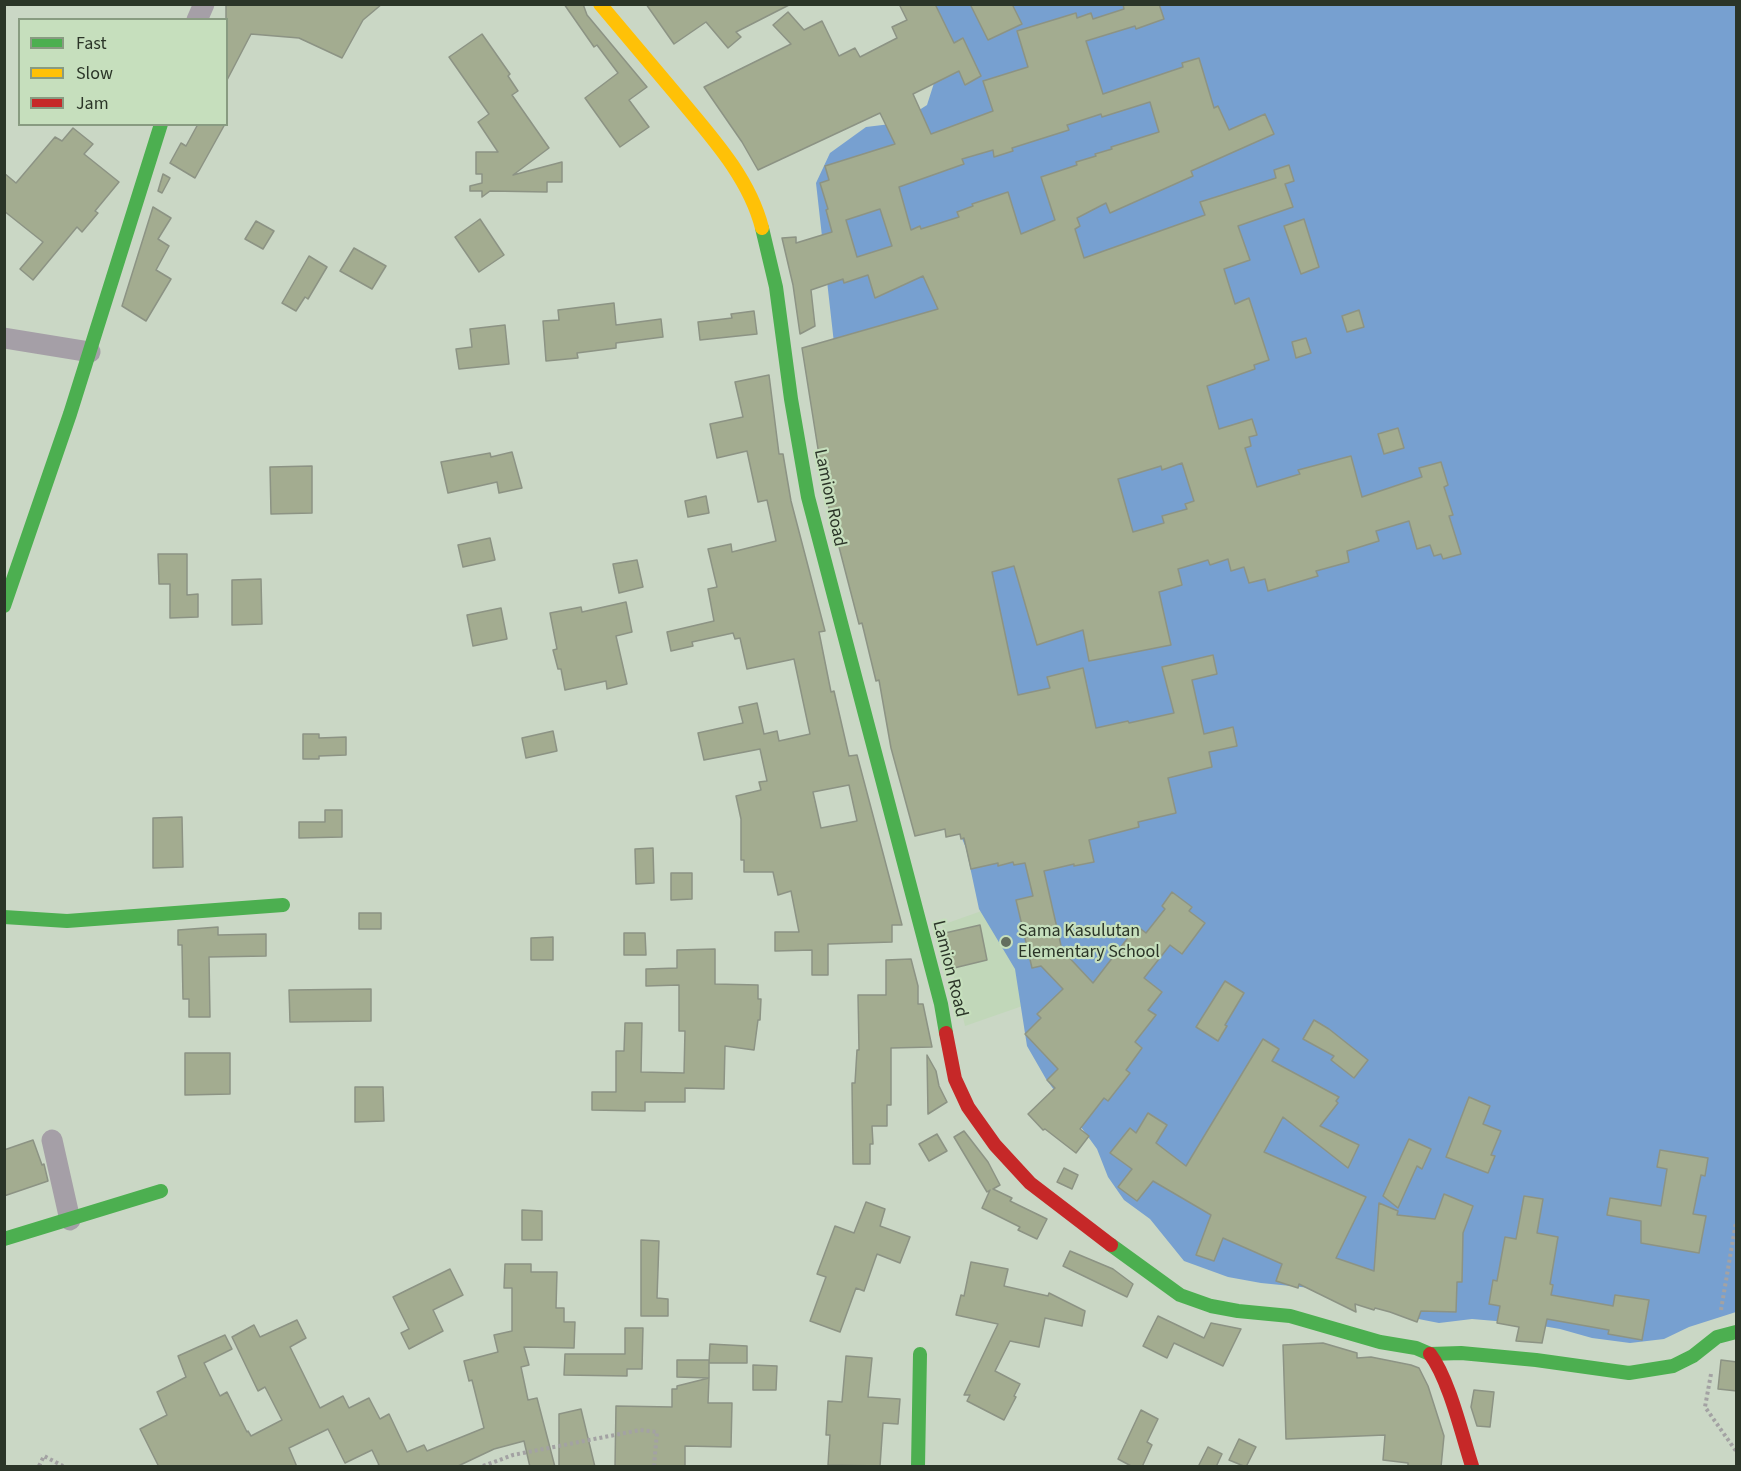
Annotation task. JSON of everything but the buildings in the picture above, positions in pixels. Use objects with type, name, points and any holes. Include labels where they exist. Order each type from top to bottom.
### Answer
[{"type":"street","points":[[198,18],[204,4]]},
{"type":"street","name":"Lamion Road","points":[[600,4],[706,130],[740,177],[752,197],[759,216],[776,287],[790,399],[808,497],[941,1004],[947,1042],[960,1092],[995,1145],[1030,1183],[1162,1284],[1180,1295],[1211,1306],[1290,1316],[1380,1342],[1416,1348],[1430,1354],[1461,1353],[1536,1360],[1629,1373],[1673,1366],[1693,1356],[1717,1336]]},
{"type":"street","points":[[4,606],[90,352],[160,126]]},
{"type":"street","points":[[4,338],[90,352]]},
{"type":"street","points":[[4,917],[67,921],[283,904]]},
{"type":"street","points":[[52,1140],[70,1220]]},
{"type":"street","points":[[4,1239],[161,1191]]},
{"type":"street","points":[[1717,1336],[1737,1332]]},
{"type":"street","points":[[918,1467],[920,1354]]},
{"type":"street","points":[[1430,1354],[1437,1362],[1444,1380],[1472,1467]]},
{"type":"path","points":[[1717,1336],[1737,1222]]},
{"type":"path","points":[[1711,1372],[1705,1407],[1737,1451]]},
{"type":"path","points":[[483,1467],[513,1455],[640,1430],[657,1431],[654,1467]]},
{"type":"path","points":[[39,1467],[44,1456],[63,1467]]},
{"type":"shaded area","name":"Sama Kasulutan Elementary School","points":[[1049,887],[1031,1003],[965,1026],[942,925]]},
{"type":"water","points":[[900,5],[1736,5],[1736,1312],[1689,1327],[1664,1339],[1630,1343],[1592,1338],[1531,1324],[1472,1319],[1439,1323],[1398,1315],[1331,1290],[1261,1283],[1228,1277],[1184,1261],[1150,1219],[1124,1200],[1108,1177],[1097,1149],[1046,1079],[1027,1046],[1015,969],[979,909],[966,848],[922,744],[836,361],[816,183],[830,153],[866,127],[899,123],[927,105],[934,83]]},
{"type":"traffic: fast","points":[[4,606],[70,414],[160,126]]},
{"type":"traffic: fast","points":[[762,228],[776,287],[791,399],[808,497],[941,1004],[946,1033]]},
{"type":"traffic: fast","points":[[4,917],[67,921],[283,905]]},
{"type":"traffic: fast","points":[[4,1239],[161,1191]]},
{"type":"traffic: fast","points":[[1111,1245],[1180,1295],[1211,1306],[1290,1316],[1380,1342],[1416,1348],[1430,1354],[1461,1353],[1536,1360],[1629,1373],[1673,1366],[1693,1356],[1717,1337],[1736,1332]]},
{"type":"traffic: fast","points":[[918,1466],[920,1354]]},
{"type":"traffic: slow","points":[[600,4],[726,156],[748,191],[762,228]]},
{"type":"traffic: jam","points":[[946,1033],[955,1079],[968,1107],[995,1145],[1030,1183],[1111,1245]]},
{"type":"traffic: jam","points":[[1430,1354],[1449,1392],[1472,1466]]},
{"type":"place","name":"Sama Kasulutan Elementary School","points":[[1006,942]]}]
